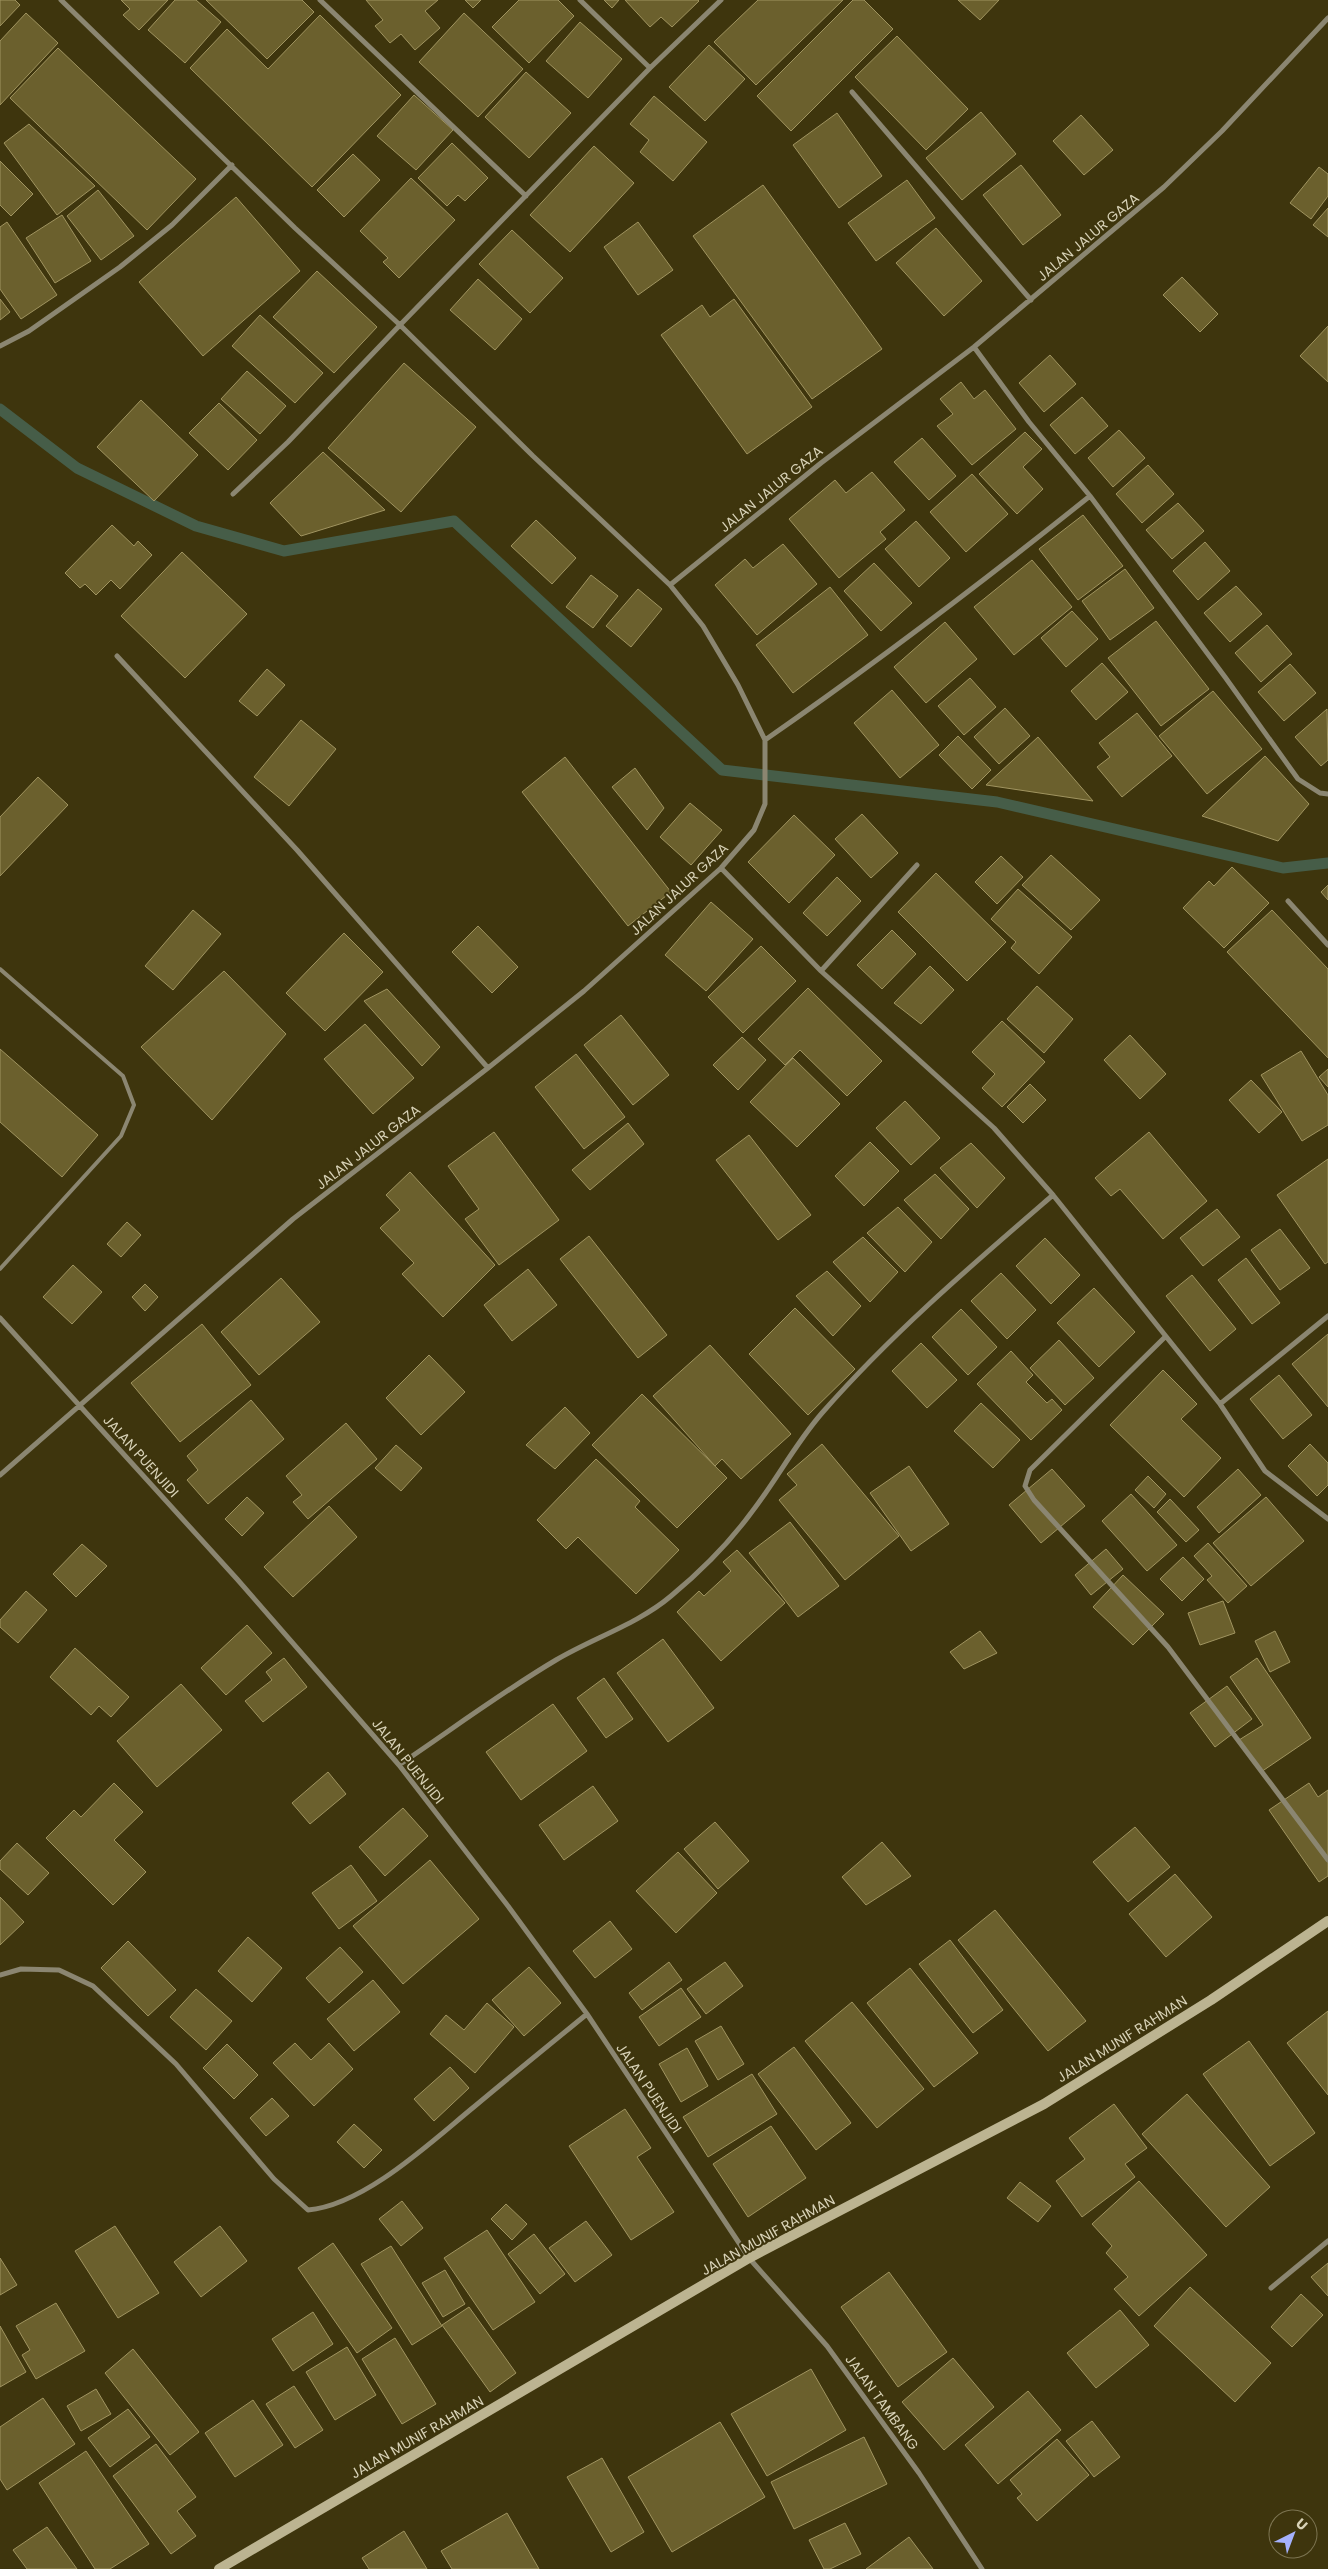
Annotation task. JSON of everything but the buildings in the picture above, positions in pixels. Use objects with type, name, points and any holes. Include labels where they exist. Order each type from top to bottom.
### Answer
[{"type":"street","points":[[61,0],[295,228],[400,325],[533,456],[670,585]]},
{"type":"street","points":[[320,0],[526,196]]},
{"type":"street","points":[[580,0],[650,68]]},
{"type":"street","points":[[233,494],[288,442],[650,68],[721,0]]},
{"type":"street","name":"JALAN JALUR GAZA","points":[[0,1474],[81,1406],[293,1219],[488,1068],[584,990],[721,868],[754,830],[765,804],[765,740],[738,685],[703,626],[670,585],[821,463],[974,347],[1164,187],[1222,131],[1328,18]]},
{"type":"street","points":[[852,92],[1032,300]]},
{"type":"street","points":[[0,346],[29,331],[120,267],[172,225],[232,165]]},
{"type":"street","points":[[974,347],[1030,422],[1090,496],[1225,677],[1298,779],[1320,793],[1328,794]]},
{"type":"street","points":[[765,740],[854,678],[958,601],[1090,496]]},
{"type":"street","points":[[116,656],[298,850],[488,1068]]},
{"type":"street","points":[[821,970],[917,865]]},
{"type":"street","points":[[721,868],[821,970],[994,1128],[1053,1195],[1220,1404],[1265,1471],[1328,1519]]},
{"type":"street","points":[[1288,901],[1328,945]]},
{"type":"street","points":[[399,1765],[527,1677],[577,1648],[634,1620],[669,1597],[696,1573],[739,1527],[821,1414],[891,1340],[1053,1195]]},
{"type":"street","points":[[1220,1404],[1328,1316]]},
{"type":"street","name":"JALAN PUENJIDI","points":[[0,1318],[237,1579],[399,1765],[508,1906],[587,2014],[749,2258]]},
{"type":"street","points":[[1165,1336],[1030,1470],[1025,1486],[1034,1500],[1168,1647],[1328,1860]]},
{"type":"street","name":"JALAN MUNIF RAHMAN","points":[[219,2569],[749,2258],[1044,2104],[1211,2000],[1328,1921]]},
{"type":"street","points":[[0,1975],[21,1969],[58,1970],[93,1986],[176,2064],[274,2179],[308,2210],[320,2209],[346,2199],[403,2165],[587,2014]]},
{"type":"street","points":[[1271,2288],[1328,2241]]},
{"type":"street","name":"JALAN TAMBANG","points":[[749,2258],[827,2346],[919,2473],[982,2569]]},
{"type":"lane","points":[[0,969],[123,1076],[134,1105],[122,1136],[0,1269]]},
{"type":"waterway","points":[[0,409],[77,468],[196,526],[284,551],[454,521],[722,770],[997,802],[1283,868],[1328,863]]}]
